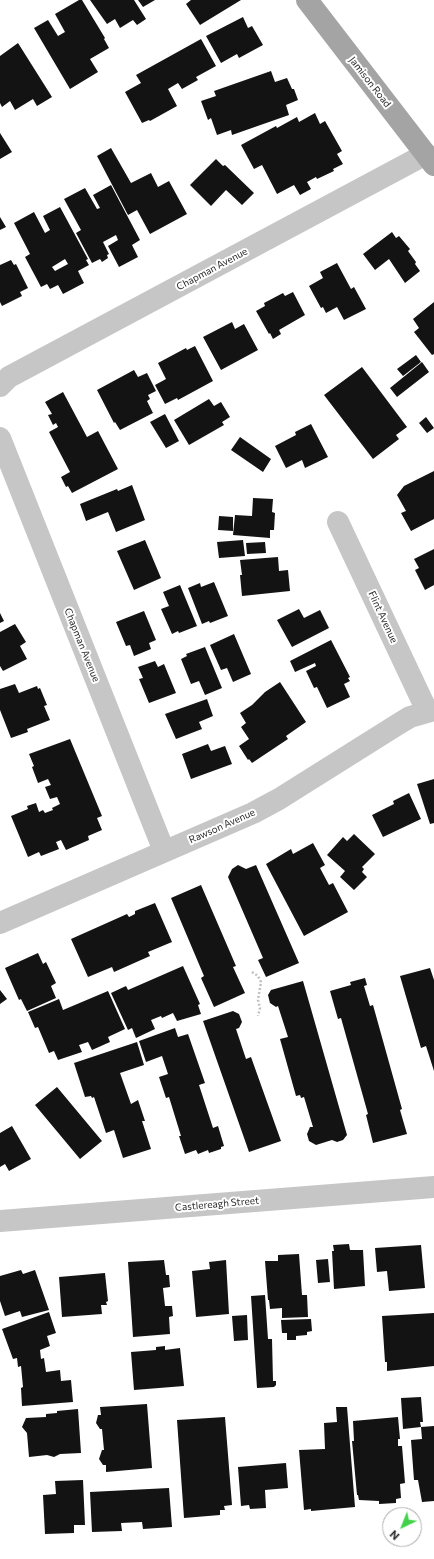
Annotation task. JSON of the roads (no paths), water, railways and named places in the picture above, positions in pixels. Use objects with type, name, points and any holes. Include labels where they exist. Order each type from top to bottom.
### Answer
[{"type":"main road","name":"Jamison Road","points":[[307,0],[430,159]]},
{"type":"street","name":"Chapman Avenue","points":[[0,386],[9,377],[430,159]]},
{"type":"street","name":"Chapman Avenue","points":[[0,438],[164,851]]},
{"type":"street","name":"Flint Avenue","points":[[338,522],[431,710]]},
{"type":"street","name":"Rawson Avenue","points":[[0,923],[266,806],[410,717],[431,710]]},
{"type":"street","name":"Castlereagh Street","points":[[0,1221],[434,1187]]}]
